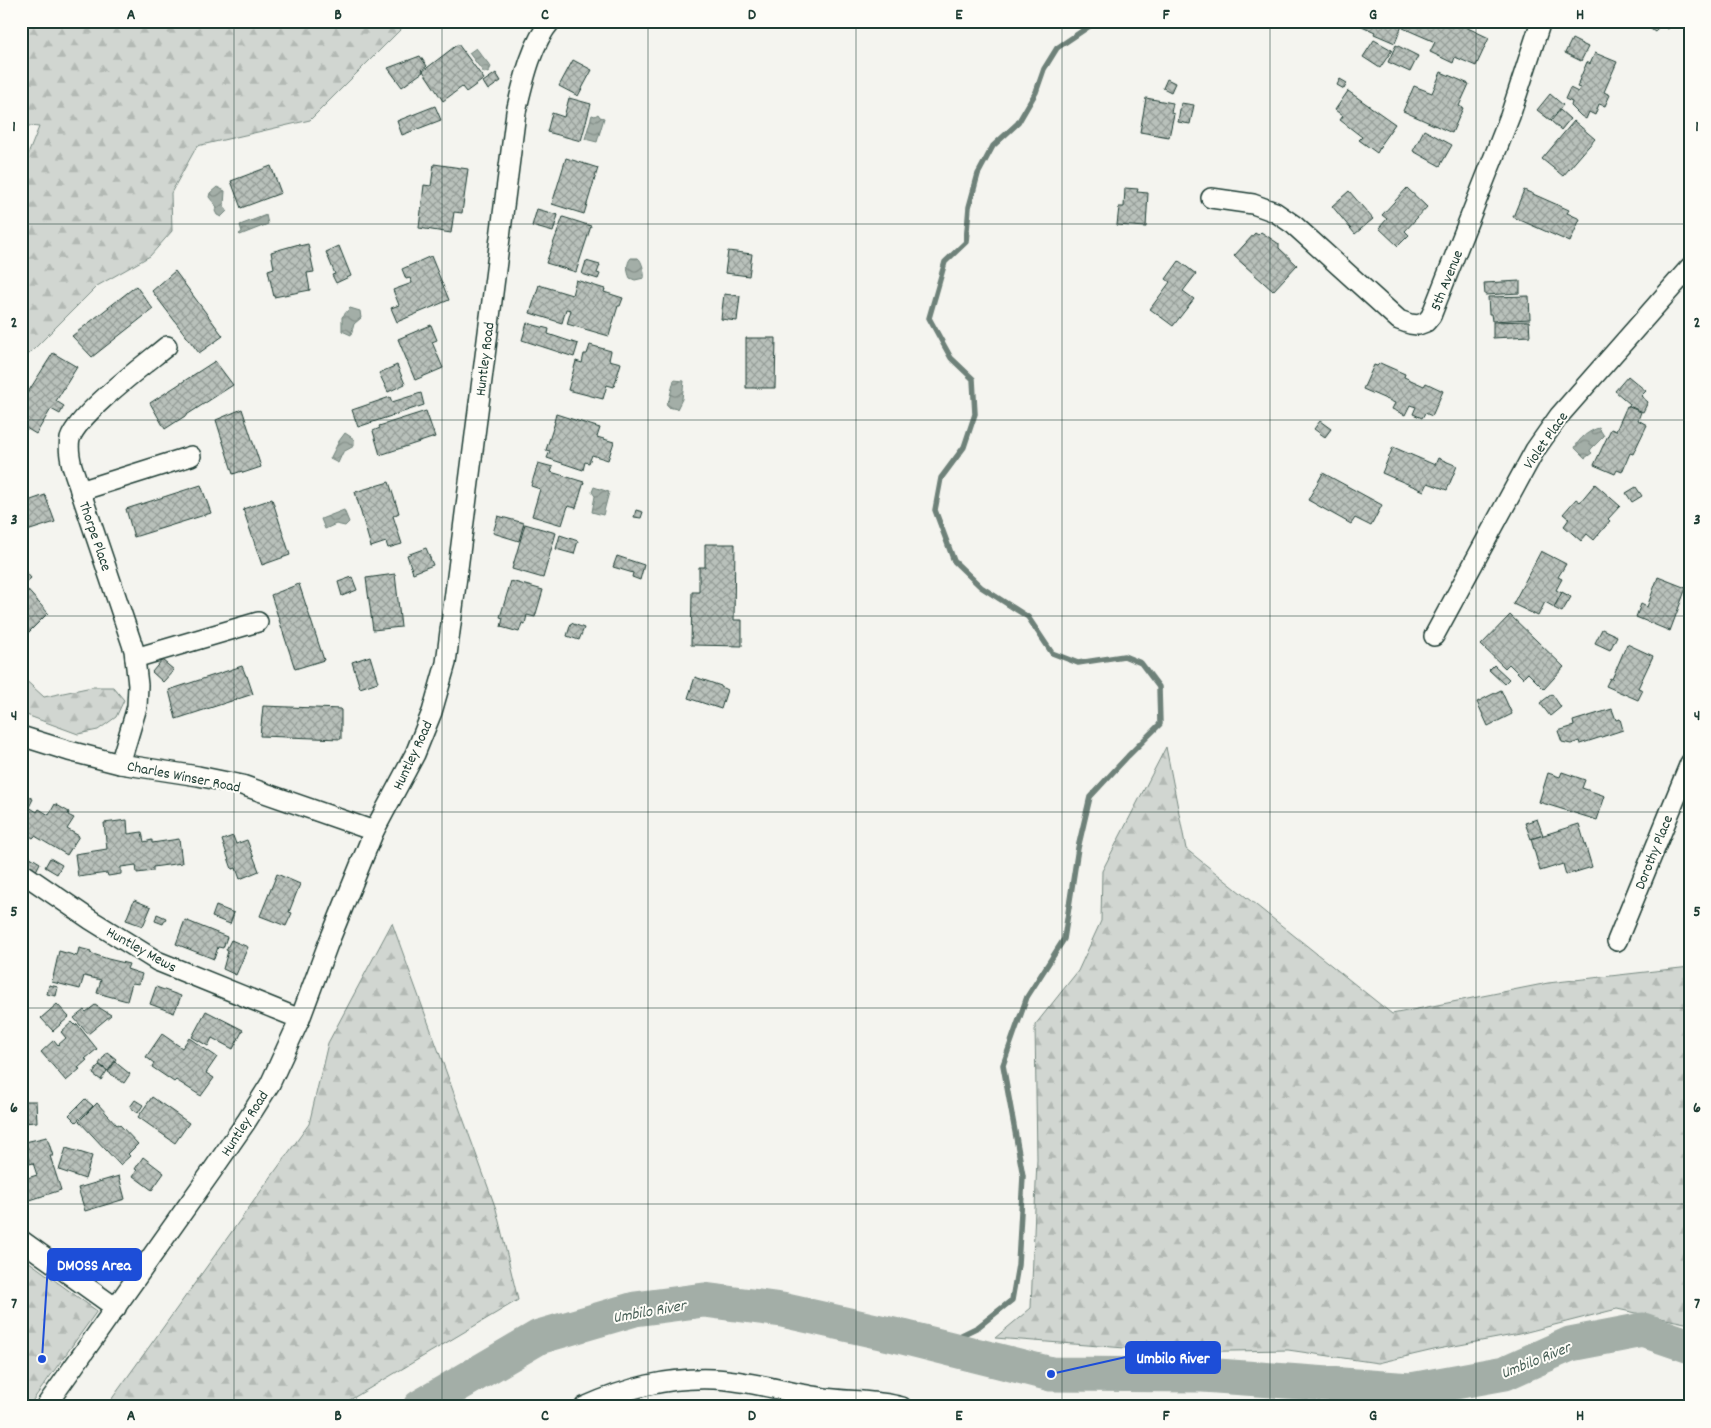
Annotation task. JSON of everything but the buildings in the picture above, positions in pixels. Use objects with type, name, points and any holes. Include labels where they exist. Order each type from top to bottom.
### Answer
[{"type":"street","name":"Huntley Road","points":[[45,1407],[246,1122],[270,1084],[300,1019],[328,944],[374,832],[415,754],[432,712],[446,663],[516,112],[527,67],[546,27],[551,21]]},
{"type":"street","name":"5th Avenue","points":[[1211,198],[1253,204],[1275,212],[1294,226],[1399,320],[1410,324],[1426,322],[1431,316],[1444,288],[1506,125],[1541,21]]},
{"type":"street","name":"Violet Place","points":[[1434,636],[1535,450],[1559,416],[1690,267]]},
{"type":"street","name":"Thorpe Place","points":[[120,764],[137,707],[136,658],[80,491],[69,454],[70,439],[91,410],[167,346]]},
{"type":"street","points":[[80,491],[191,456]]},
{"type":"street","points":[[136,658],[258,622]]},
{"type":"street","name":"Charles Winser Road","points":[[21,736],[120,764],[198,776],[242,786],[374,832]]},
{"type":"street","name":"Dorothy Place","points":[[1617,941],[1690,763]]},
{"type":"street","name":"Huntley Mews","points":[[21,872],[91,920],[157,961],[300,1019]]},
{"type":"street","points":[[21,1240],[116,1308]]},
{"type":"street","points":[[584,1407],[606,1397],[664,1381],[714,1379],[829,1399],[879,1402],[902,1407]]},
{"type":"green space","points":[[21,21],[409,21],[310,120],[197,146],[171,193],[172,231],[150,256],[97,286],[21,362],[21,172],[39,127],[21,125]]},
{"type":"green space","points":[[21,676],[44,697],[92,687],[113,687],[124,700],[116,717],[98,730],[78,734],[21,713]]},
{"type":"green space","points":[[1166,747],[1186,849],[1392,1014],[1548,983],[1690,967],[1690,1324],[1617,1309],[1519,1334],[1438,1349],[1378,1363],[1288,1350],[1177,1352],[995,1338],[1031,1308],[1037,1159],[1035,1025],[1078,971],[1101,921],[1102,871]]},
{"type":"green space","points":[[392,923],[496,1209],[518,1300],[338,1407],[106,1407],[309,1124],[328,1043]]},
{"type":"green space","points":[[21,1256],[97,1311],[28,1407],[21,1407]]},
{"type":"water","points":[[476,48],[491,67],[488,73],[484,73],[469,53]]},
{"type":"water","points":[[598,114],[604,118],[597,142],[585,139],[592,115]]},
{"type":"water","points":[[217,187],[225,191],[224,206],[227,211],[221,217],[217,215],[215,211],[217,207],[209,197],[210,193]]},
{"type":"water","points":[[266,215],[268,224],[239,234],[242,232],[240,225]]},
{"type":"water","points":[[631,258],[639,259],[643,267],[644,278],[635,280],[630,278],[628,262]]},
{"type":"water","points":[[350,308],[360,311],[361,318],[354,324],[351,335],[342,331],[342,317]]},
{"type":"water","points":[[674,380],[684,381],[682,399],[677,409],[668,407],[666,403],[669,400]]},
{"type":"water","points":[[1599,428],[1604,436],[1591,449],[1592,453],[1585,458],[1575,448],[1585,435]]},
{"type":"water","points":[[345,433],[354,439],[354,446],[343,452],[338,463],[330,459]]},
{"type":"water","points":[[594,487],[609,492],[603,515],[592,512],[595,496],[592,492]]},
{"type":"water","points":[[344,510],[349,522],[345,526],[336,524],[325,529],[321,519]]},
{"type":"waterway","points":[[939,1346],[978,1327],[1012,1300],[1018,1265],[1023,1176],[1003,1065],[1027,997],[1064,939],[1078,848],[1090,797],[1160,724],[1159,687],[1141,663],[1124,656],[1078,663],[1052,653],[1028,617],[981,587],[954,561],[935,510],[941,478],[964,447],[975,414],[973,379],[951,358],[929,318],[945,262],[966,242],[969,207],[978,174],[993,146],[1018,123],[1036,92],[1044,69],[1057,48],[1097,21]]},
{"type":"waterway","name":"Umbilo River","points":[[420,1407],[539,1337],[635,1309],[704,1300],[782,1310],[903,1337],[1051,1374],[1203,1375],[1411,1390],[1505,1373],[1570,1344],[1643,1330],[1690,1346]]},
{"type":"place","name":"DMOSS Area","points":[[42,1359]]},
{"type":"place","name":"Umbilo River","points":[[1051,1374]]}]
